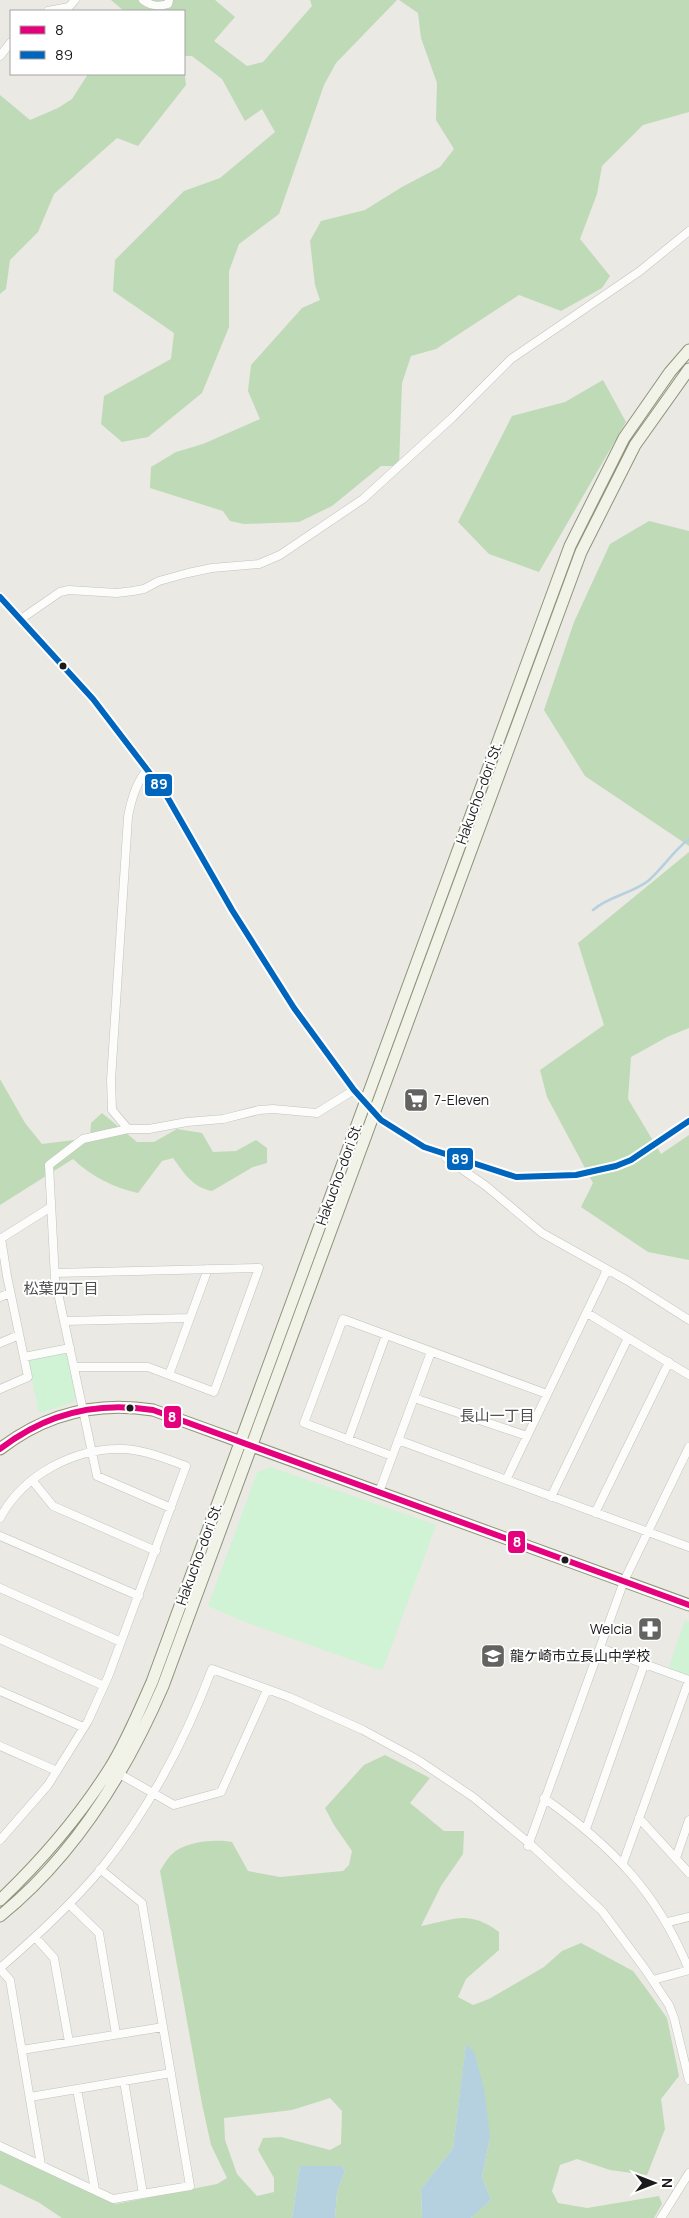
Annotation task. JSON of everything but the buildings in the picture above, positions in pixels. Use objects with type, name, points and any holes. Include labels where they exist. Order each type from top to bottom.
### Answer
[{"type":"main road","name":"Hakucho-dori St.","points":[[0,1900],[52,1846],[110,1767],[152,1682],[570,546],[624,438],[670,372],[689,350]]},
{"type":"main road","name":"Hakucho-dori St.","points":[[0,1916],[62,1855],[120,1775],[147,1722],[163,1686],[253,1446],[581,552],[635,445],[689,368]]},
{"type":"main road","points":[[0,1449],[20,1434],[40,1424],[83,1410],[121,1407],[153,1410],[689,1605]]},
{"type":"street","points":[[54,10],[70,7],[75,0]]},
{"type":"street","points":[[143,0],[151,5],[161,6],[168,4],[170,0]]},
{"type":"street","points":[[0,56],[10,43]]},
{"type":"street","points":[[21,619],[60,592],[77,590],[118,593],[134,592],[159,581],[188,573],[212,568],[259,564],[280,555],[363,499],[453,417],[511,359],[640,271],[689,231]]},
{"type":"street","points":[[0,597],[93,699],[148,769],[165,793],[232,910],[294,1008],[354,1090],[374,1113],[392,1128],[424,1148],[516,1177],[576,1175],[599,1171],[631,1160],[689,1121]]},
{"type":"street","points":[[128,1130],[112,1110],[111,1080],[128,817],[130,804],[137,786],[148,769]]},
{"type":"street","points":[[171,1508],[97,1476],[55,1273],[49,1165],[83,1139],[128,1130],[223,1119],[259,1110],[317,1113],[354,1090]]},
{"type":"street","points":[[440,1154],[486,1186],[542,1233],[628,1281],[689,1320]]},
{"type":"street","points":[[0,1389],[28,1377],[0,1238],[51,1207]]},
{"type":"street","points":[[55,1273],[259,1268],[214,1392],[148,1367],[74,1367]]},
{"type":"street","points":[[169,1374],[208,1270]]},
{"type":"street","points":[[506,1480],[607,1270]]},
{"type":"street","points":[[0,1297],[10,1293]]},
{"type":"street","points":[[587,1313],[689,1374]]},
{"type":"street","points":[[64,1321],[190,1318]]},
{"type":"street","points":[[392,1456],[304,1423],[343,1319],[547,1394]]},
{"type":"street","points":[[0,1343],[19,1335]]},
{"type":"street","points":[[348,1440],[386,1335]]},
{"type":"street","points":[[551,1497],[628,1338]]},
{"type":"street","points":[[24,1357],[70,1348]]},
{"type":"street","points":[[379,1492],[431,1352]]},
{"type":"street","points":[[595,1513],[669,1362]]},
{"type":"street","points":[[414,1398],[527,1436]]},
{"type":"street","points":[[398,1440],[689,1547]]},
{"type":"street","points":[[528,1845],[624,1582],[689,1448]]},
{"type":"street","points":[[0,1518],[12,1499],[32,1480],[60,1463],[91,1451],[134,1450],[186,1466],[156,1551],[104,1686],[84,1728],[48,1785],[0,1840]]},
{"type":"street","points":[[32,1480],[53,1506],[156,1551]]},
{"type":"street","points":[[0,1536],[139,1596]]},
{"type":"street","points":[[0,1588],[121,1642]]},
{"type":"street","points":[[0,1640],[104,1686]]},
{"type":"street","points":[[600,1648],[689,1680],[622,1863]]},
{"type":"street","points":[[586,1829],[644,1665]]},
{"type":"street","points":[[41,2165],[10,1980],[0,1968],[35,1938],[100,1869],[153,1794],[189,1727],[212,1670],[290,1697],[363,1730],[418,1760],[473,1797],[602,1911],[669,2005],[689,2080]]},
{"type":"street","points":[[110,1767],[120,1775],[174,1805],[221,1792],[267,1690]]},
{"type":"street","points":[[0,1691],[84,1728]]},
{"type":"street","points":[[0,1756],[3,1747],[57,1771]]},
{"type":"street","points":[[544,1798],[586,1829],[622,1863],[639,1882],[668,1922],[689,1970],[653,1980]]},
{"type":"street","points":[[639,1818],[689,1874]]},
{"type":"street","points":[[676,1858],[689,1820]]},
{"type":"street","points":[[0,2146],[113,2199],[190,2186],[142,1903],[100,1869]]},
{"type":"street","points":[[69,1904],[99,1933],[116,2034]]},
{"type":"street","points":[[668,1922],[689,1917]]},
{"type":"street","points":[[35,1938],[54,1958],[69,2042]]},
{"type":"street","points":[[22,2050],[163,2027]]},
{"type":"street","points":[[30,2097],[171,2073]]},
{"type":"street","points":[[124,2081],[143,2194]]},
{"type":"street","points":[[77,2089],[95,2190]]},
{"type":"street","points":[[661,2218],[689,2172]]},
{"type":"green space","points":[[111,0],[215,0],[235,17],[214,41],[247,66],[263,62],[312,6],[310,0],[397,0],[336,63],[324,85],[279,214],[239,244],[229,271],[229,327],[202,393],[148,437],[122,442],[101,424],[104,396],[171,359],[174,333],[113,291],[115,260],[184,191],[220,178],[275,132],[262,109],[245,121],[222,79],[192,56],[185,56],[185,10],[123,10]]},
{"type":"green space","points":[[399,0],[689,0],[689,112],[643,125],[602,166],[597,194],[580,239],[610,276],[602,288],[561,311],[519,295],[436,349],[411,356],[402,383],[399,466],[381,466],[332,506],[299,522],[244,524],[230,521],[223,511],[150,488],[151,467],[176,452],[203,444],[260,419],[248,391],[251,365],[302,308],[320,300],[315,285],[310,241],[321,221],[365,210],[402,187],[440,167],[454,149],[436,120],[437,83],[421,38],[418,13]]},
{"type":"green space","points":[[87,75],[185,75],[186,85],[138,146],[117,138],[54,194],[38,232],[10,260],[6,289],[0,294],[0,95],[30,120],[58,108],[72,99]]},
{"type":"green space","points":[[603,380],[626,422],[539,572],[489,554],[458,522],[512,416],[565,402]]},
{"type":"green space","points":[[649,521],[689,531],[689,846],[585,776],[544,710],[574,622],[610,544]]},
{"type":"green space","points":[[689,852],[689,1028],[667,1037],[631,1057],[628,1099],[661,1154],[689,1135],[689,1260],[648,1252],[581,1207],[593,1183],[547,1097],[540,1070],[604,1025],[578,943]]},
{"type":"green space","points":[[0,1079],[25,1123],[42,1144],[90,1138],[91,1123],[102,1113],[137,1142],[154,1142],[177,1129],[202,1133],[213,1152],[236,1151],[256,1140],[267,1148],[267,1163],[253,1167],[212,1191],[194,1183],[173,1158],[162,1161],[138,1193],[120,1188],[103,1180],[87,1171],[73,1159],[0,1205]]},
{"type":"green space","points":[[63,1352],[67,1355],[76,1398],[73,1402],[41,1413],[39,1412],[28,1362],[31,1359]]},
{"type":"green space","points":[[270,1467],[436,1525],[383,1669],[380,1670],[243,1621],[208,1606],[257,1473]]},
{"type":"green space","points":[[685,1620],[689,1622],[689,1677],[668,1670]]},
{"type":"green space","points":[[385,1755],[430,1778],[410,1803],[444,1831],[464,1831],[463,1854],[441,1886],[421,1926],[452,1919],[469,1918],[488,1925],[499,1932],[499,1950],[466,1979],[458,1997],[473,2005],[489,1999],[544,1967],[562,1951],[581,1943],[633,1971],[667,2018],[679,2076],[661,2099],[665,2129],[647,2175],[610,2170],[577,2159],[560,2165],[552,2191],[558,2203],[587,2208],[659,2196],[662,2204],[654,2218],[471,2218],[491,2200],[482,2177],[490,2137],[466,2045],[453,2148],[421,2189],[422,2218],[335,2218],[337,2192],[345,2171],[341,2166],[300,2166],[292,2218],[62,2218],[38,2202],[0,2184],[0,2146],[116,2204],[217,2184],[227,2178],[211,2145],[202,2104],[160,1871],[177,1850],[200,1842],[217,1841],[232,1842],[248,1871],[280,1877],[343,1871],[349,1865],[352,1851],[325,1808],[364,1765]],"holes":[[[330,2098],[342,2111],[341,2144],[330,2150],[281,2137],[263,2138],[258,2150],[274,2178],[274,2192],[257,2196],[237,2174],[225,2140],[224,2118],[292,2110]]]},
{"type":"water","points":[[466,2044],[474,2052],[484,2089],[490,2137],[482,2177],[491,2200],[471,2218],[422,2218],[421,2189],[453,2148]]},
{"type":"water","points":[[300,2166],[341,2166],[345,2171],[337,2192],[335,2218],[292,2218]]},
{"type":"waterway","points":[[593,910],[606,901],[648,881],[689,839]]},
{"type":"transit line","name":"89","points":[[0,597],[93,699],[165,793],[232,910],[294,1008],[354,1090],[381,1120],[424,1147],[516,1177],[576,1175],[616,1166],[631,1160],[689,1121]]},
{"type":"transit line","name":"8","points":[[0,1449],[35,1427],[72,1413],[112,1407],[153,1410],[689,1605]]},
{"type":"place","name":"7-Eleven","points":[[416,1100]]},
{"type":"place","name":"Welcia","points":[[650,1629]]},
{"type":"place","name":"龍ケ崎市立長山中学校","points":[[493,1656]]},
{"type":"district","name":"松葉四丁目","points":[[61,1289]]},
{"type":"district","name":"長山一丁目","points":[[497,1416]]}]
